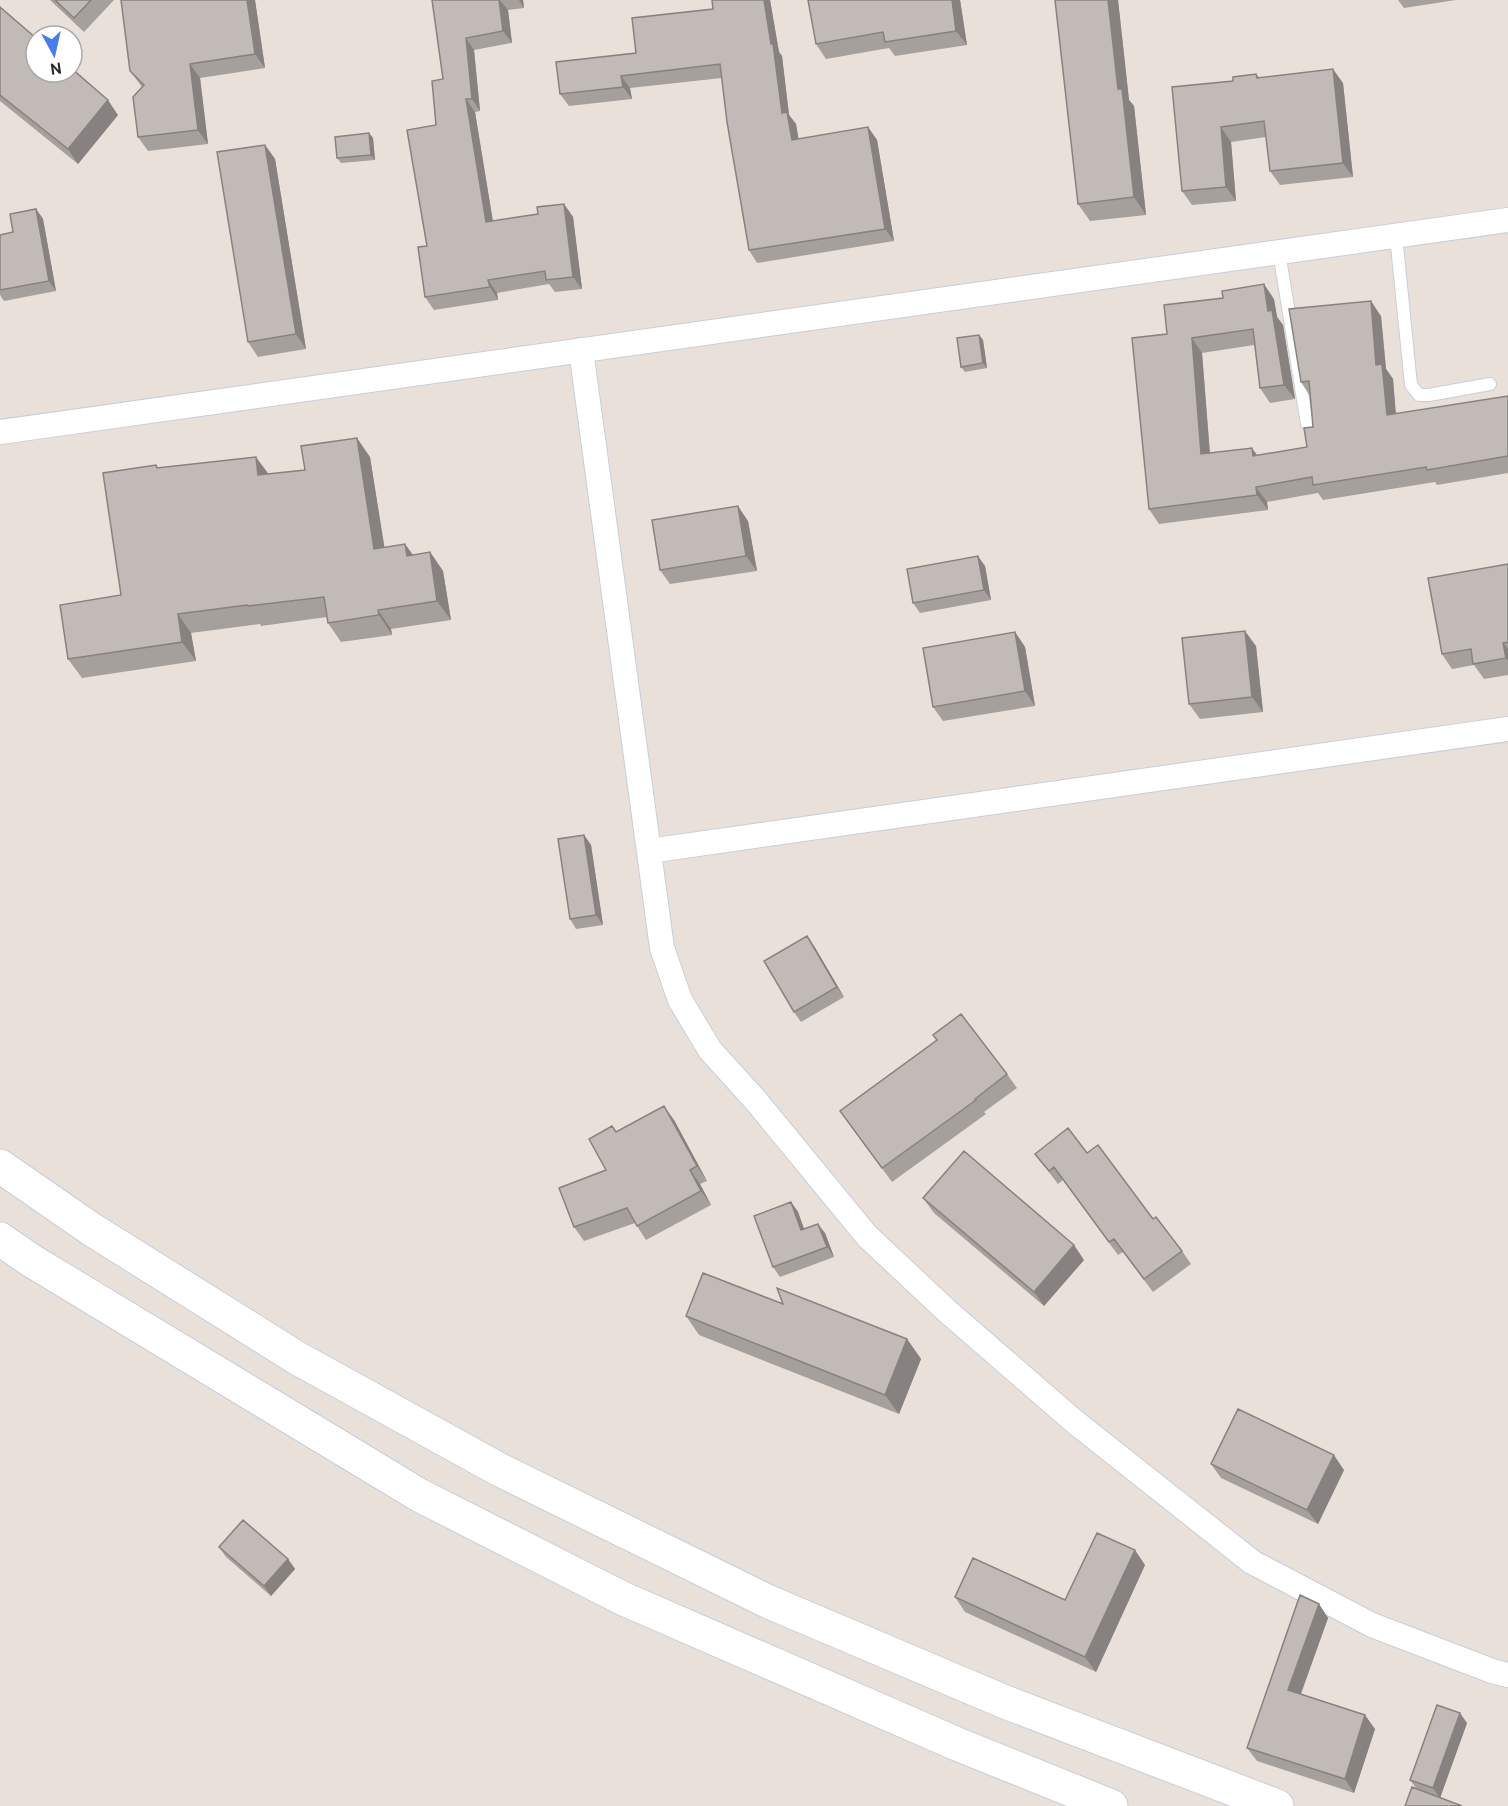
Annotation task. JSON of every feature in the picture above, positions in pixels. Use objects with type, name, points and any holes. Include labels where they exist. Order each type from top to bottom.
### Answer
[{"type":"main road","points":[[0,1166],[91,1229],[297,1358],[500,1470],[769,1602],[1005,1702],[1277,1806]]},
{"type":"main road","points":[[0,1239],[41,1267],[430,1500],[624,1599],[957,1744],[1111,1806]]},
{"type":"street","points":[[0,432],[1508,220]]},
{"type":"street","points":[[581,350],[662,948],[681,1000],[710,1050],[757,1101],[867,1236],[947,1311],[1075,1422],[1252,1562],[1372,1625],[1508,1675]]},
{"type":"street","points":[[649,851],[1508,729]]},
{"type":"lane","points":[[1396,236],[1411,386],[1419,395],[1429,395],[1490,384]]},
{"type":"lane","points":[[1279,252],[1307,424]]},
{"type":"building","points":[[55,0],[91,0],[74,18]]},
{"type":"building","points":[[121,0],[247,0],[255,54],[190,64],[198,130],[138,137],[133,97],[144,85],[130,71]]},
{"type":"building","points":[[432,0],[499,0],[503,31],[466,38],[472,99],[466,99],[486,222],[538,214],[537,207],[564,204],[573,277],[546,280],[545,271],[488,280],[490,287],[425,297],[418,247],[427,246],[407,130],[436,125],[432,81],[443,79]]},
{"type":"building","points":[[712,0],[764,0],[771,44],[773,44],[782,113],[787,112],[792,140],[868,127],[885,229],[749,250],[727,122],[720,64],[621,76],[623,87],[560,94],[556,62],[636,53],[632,18],[713,9]]},
{"type":"building","points":[[808,0],[952,0],[956,31],[885,42],[883,32],[816,44]]},
{"type":"building","points":[[1055,0],[1108,0],[1118,89],[1122,89],[1134,197],[1078,204]]},
{"type":"building","points":[[0,7],[24,28],[24,84],[84,84],[84,79],[108,100],[68,149],[0,95]]},
{"type":"building","points":[[1333,69],[1343,163],[1270,171],[1264,121],[1221,127],[1226,187],[1182,191],[1172,87],[1233,81],[1233,77],[1256,74],[1257,78]]},
{"type":"building","points":[[369,133],[371,155],[337,158],[335,137]]},
{"type":"building","points":[[265,145],[296,334],[248,342],[217,152]]},
{"type":"building","points":[[36,209],[49,281],[0,290],[0,235],[13,232],[10,214]]},
{"type":"building","points":[[1264,284],[1268,311],[1272,310],[1284,385],[1260,388],[1253,329],[1192,338],[1201,454],[1252,448],[1253,456],[1307,447],[1304,428],[1313,427],[1309,381],[1301,382],[1289,309],[1371,301],[1376,365],[1382,364],[1387,415],[1508,396],[1508,456],[1427,470],[1426,467],[1313,485],[1312,477],[1256,487],[1257,495],[1149,509],[1132,338],[1167,334],[1164,305],[1223,298],[1222,291]]},
{"type":"building","points":[[979,335],[983,363],[961,367],[957,338]]},
{"type":"building","points":[[357,438],[374,549],[405,544],[407,556],[430,552],[437,601],[378,610],[379,615],[328,623],[324,597],[178,614],[182,642],[68,659],[60,605],[121,595],[103,473],[156,465],[157,468],[256,457],[258,475],[305,470],[301,446]]},
{"type":"building","points":[[738,506],[746,556],[660,570],[652,520]]},
{"type":"building","points":[[978,556],[984,590],[913,603],[907,569]]},
{"type":"building","points":[[1508,564],[1508,642],[1503,643],[1506,658],[1473,664],[1471,649],[1442,654],[1428,578]]},
{"type":"building","points":[[1245,631],[1252,697],[1189,704],[1182,638]]},
{"type":"building","points":[[1015,632],[1025,691],[933,707],[923,648]]},
{"type":"building","points":[[584,835],[596,915],[570,919],[558,839]]},
{"type":"building","points":[[807,936],[837,987],[794,1012],[764,961]]},
{"type":"building","points":[[961,1014],[1007,1074],[976,1100],[882,1168],[840,1111],[937,1040],[933,1035]]},
{"type":"building","points":[[664,1106],[697,1166],[690,1170],[701,1191],[637,1226],[627,1208],[574,1227],[559,1188],[606,1170],[589,1139],[612,1126],[616,1132]]},
{"type":"building","points":[[1068,1128],[1087,1153],[1098,1145],[1153,1219],[1156,1217],[1182,1251],[1144,1279],[1114,1239],[1109,1242],[1054,1167],[1049,1171],[1035,1154]]},
{"type":"building","points":[[964,1151],[1074,1245],[1034,1292],[923,1198]]},
{"type":"building","points":[[791,1202],[801,1230],[818,1224],[827,1247],[773,1267],[754,1216]]},
{"type":"building","points":[[703,1273],[783,1304],[777,1288],[907,1339],[885,1395],[686,1316]]},
{"type":"building","points":[[1238,1409],[1334,1455],[1307,1510],[1211,1464]]},
{"type":"building","points":[[243,1520],[288,1559],[264,1586],[219,1547]]},
{"type":"building","points":[[1097,1533],[1135,1550],[1085,1657],[955,1597],[973,1558],[1065,1600]]},
{"type":"building","points":[[1300,1595],[1319,1604],[1288,1690],[1365,1715],[1345,1779],[1247,1748]]},
{"type":"building","points":[[1437,1705],[1460,1713],[1433,1788],[1410,1780]]},
{"type":"building","points":[[1412,1787],[1462,1806],[1405,1806]]}]
